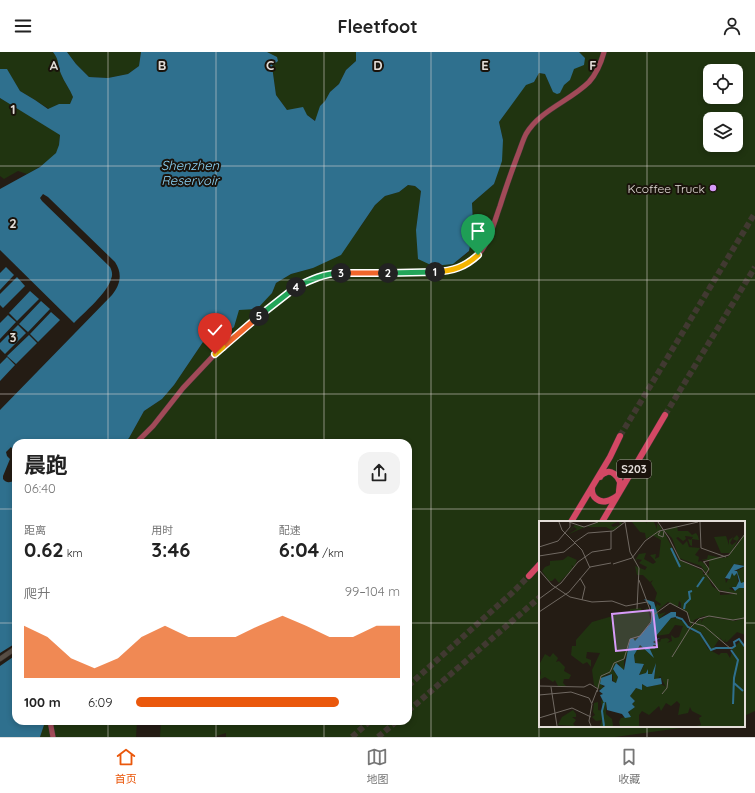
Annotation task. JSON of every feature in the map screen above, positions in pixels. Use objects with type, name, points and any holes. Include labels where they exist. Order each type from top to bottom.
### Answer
[{"type":"highway","name":"S203","points":[[603,521],[665,415]]},
{"type":"highway","name":"S203","points":[[572,521],[610,457],[619,439]]},
{"type":"highway","points":[[605,472],[610,472],[616,475],[620,481],[618,494],[607,501],[600,500],[592,494],[593,485],[605,472]]},
{"type":"highway","points":[[529,576],[539,565]]},
{"type":"main road","points":[[140,439],[153,426],[183,388],[215,354],[294,288],[309,280],[337,273],[441,272],[465,265],[471,261],[482,249],[490,236],[512,170],[526,134],[531,126],[590,81],[598,69],[604,52]]},
{"type":"main road","points":[[0,659],[12,651]]},
{"type":"main road","points":[[51,725],[53,736]]},
{"type":"green space","points":[[0,52],[53,52],[57,58],[62,77],[73,97],[70,104],[59,104],[49,109],[20,91],[7,70],[0,69]]},
{"type":"green space","points":[[67,52],[141,52],[139,66],[128,74],[108,78],[89,77]]},
{"type":"green space","points":[[267,52],[356,52],[356,61],[346,70],[339,84],[330,92],[320,106],[316,121],[307,115],[287,110],[276,95],[272,66]]},
{"type":"green space","points":[[579,52],[755,52],[755,711],[745,716],[745,521],[539,521],[539,727],[688,727],[615,737],[226,737],[226,733],[213,737],[160,737],[161,725],[412,725],[412,439],[128,439],[144,411],[162,399],[174,385],[203,342],[214,337],[239,310],[272,293],[276,283],[291,274],[313,268],[359,229],[375,205],[385,196],[399,192],[408,185],[415,186],[421,191],[416,230],[453,264],[469,252],[470,246],[477,237],[473,222],[472,203],[494,184],[503,140],[499,122],[526,84],[534,82],[539,73],[545,74],[553,91],[560,93],[563,85],[570,80]]},
{"type":"green space","points":[[0,98],[60,134],[56,153],[43,165],[27,174],[18,171],[4,179],[0,176]]},
{"type":"green space","points":[[44,725],[137,725],[136,737],[40,737]]},
{"type":"water","name":"Shenzhen Reservoir","points":[[53,52],[67,52],[89,77],[108,78],[128,74],[139,66],[141,52],[267,52],[277,57],[278,61],[272,66],[276,95],[287,110],[303,107],[307,115],[315,121],[320,106],[330,92],[339,84],[346,70],[356,61],[356,52],[579,52],[585,58],[584,65],[574,69],[570,80],[564,85],[560,93],[557,94],[553,92],[545,74],[539,73],[534,82],[526,85],[499,122],[503,140],[502,161],[494,184],[472,203],[473,222],[477,237],[476,245],[470,246],[469,251],[453,264],[433,266],[418,259],[416,230],[421,191],[415,186],[408,185],[399,192],[385,196],[375,205],[341,255],[313,268],[291,274],[276,283],[272,293],[257,309],[239,310],[234,327],[220,338],[214,337],[203,342],[174,385],[162,399],[144,411],[128,439],[12,439],[12,448],[11,447],[6,452],[10,459],[3,479],[8,482],[12,482],[12,725],[44,725],[40,737],[0,737],[0,410],[112,295],[120,279],[119,271],[115,262],[48,197],[43,194],[40,198],[42,201],[110,267],[112,276],[105,290],[74,323],[0,250],[0,189],[40,167],[56,153],[60,135],[0,98],[0,69],[7,69],[20,91],[48,109],[59,104],[70,104],[73,97],[62,77],[57,58]]},
{"type":"water","points":[[6,267],[14,275],[0,290],[0,273]]},
{"type":"water","points":[[17,277],[25,286],[3,308],[0,305],[0,294]]},
{"type":"water","points":[[30,291],[39,299],[17,321],[9,313]]},
{"type":"water","points":[[41,301],[50,309],[28,332],[19,324]]},
{"type":"water","points":[[51,312],[60,320],[38,342],[30,334]]},
{"type":"water","points":[[8,315],[16,322],[0,339],[0,323]]},
{"type":"water","points":[[18,325],[26,333],[5,354],[0,349],[0,343]]},
{"type":"water","points":[[29,335],[37,343],[16,364],[7,356]]},
{"type":"water","points":[[7,357],[15,365],[0,381],[0,364]]},
{"type":"pier","points":[[12,646],[12,658],[0,666],[0,653]]},
{"type":"tunnel","points":[[620,436],[755,213]]},
{"type":"tunnel","points":[[665,415],[755,267]]},
{"type":"tunnel","points":[[412,682],[529,576]]},
{"type":"tunnel","points":[[412,708],[539,598]]},
{"type":"tunnel","points":[[352,737],[366,725]]},
{"type":"tunnel","points":[[378,737],[392,725]]},
{"type":"place","name":"Kcoffee Truck","points":[[713,188]]},
{"type":"route","points":[[215,354],[294,288],[309,280],[337,273],[441,272],[465,265],[478,255]]}]
